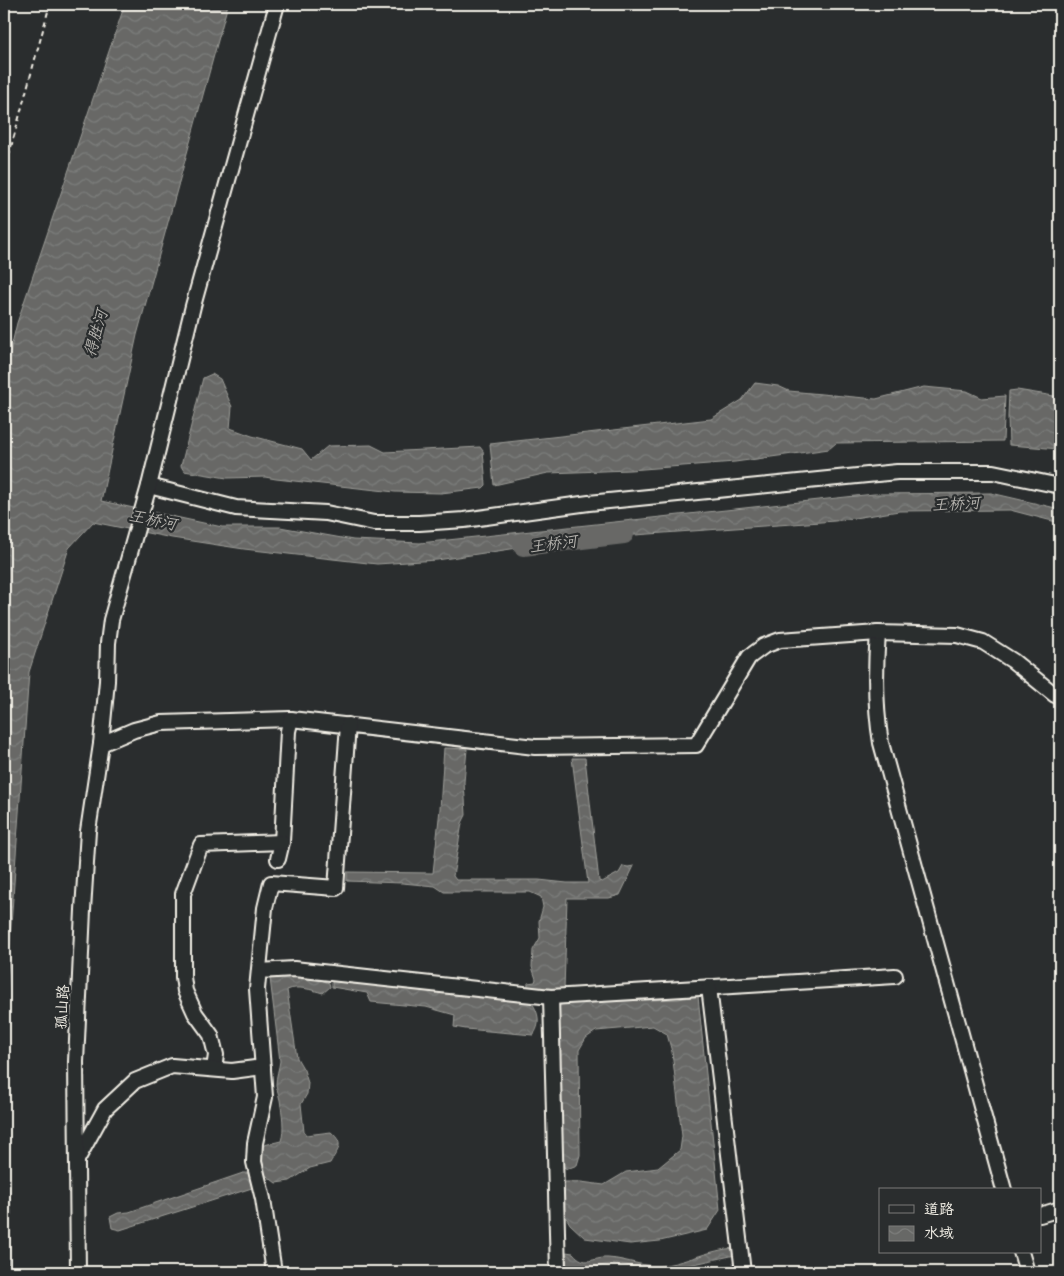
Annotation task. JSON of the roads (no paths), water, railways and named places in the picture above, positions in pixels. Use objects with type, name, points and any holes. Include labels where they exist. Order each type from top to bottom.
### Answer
[{"type":"street","name":"孤山路","points":[[78,1272],[76,1062],[84,902],[88,830],[101,744],[111,620],[129,551],[149,486],[193,306],[277,4]]},
{"type":"street","points":[[149,486],[236,508],[326,513],[374,522],[419,523],[464,520],[589,503],[897,472],[993,472],[1060,486]]},
{"type":"street","points":[[101,744],[134,730],[161,723],[291,719],[535,747],[696,745],[749,657],[764,646],[780,640],[878,633],[956,635],[983,642],[1013,661],[1056,695],[1060,696]]},
{"type":"street","points":[[878,633],[875,664],[880,744],[1003,1188]]},
{"type":"street","points":[[278,859],[282,842],[288,731],[291,719]]},
{"type":"street","points":[[274,1272],[263,1199],[254,1162],[255,1143],[265,1098],[257,989],[265,908],[271,883],[336,888],[348,725]]},
{"type":"street","points":[[214,1069],[216,1055],[211,1035],[195,1013],[185,991],[183,977],[183,894],[201,845],[282,842]]},
{"type":"street","points":[[259,971],[294,969],[551,997],[895,976]]},
{"type":"street","points":[[709,987],[743,1272]]},
{"type":"street","points":[[551,997],[558,1272]]},
{"type":"street","points":[[76,1160],[105,1109],[135,1081],[172,1066],[232,1070],[263,1067]]},
{"type":"street","points":[[1042,1214],[1060,1209]]},
{"type":"street","points":[[1022,1254],[1027,1272]]},
{"type":"water","name":"得胜河","points":[[125,4],[228,4],[137,335],[101,501],[222,527],[280,527],[353,540],[420,543],[874,494],[991,493],[1060,509],[1060,523],[1010,510],[899,511],[835,521],[578,539],[437,560],[377,564],[244,549],[172,538],[93,522],[69,548],[29,672],[4,1024],[4,377],[17,323]]},
{"type":"water","points":[[212,374],[220,379],[232,407],[230,428],[252,436],[302,449],[311,460],[328,446],[371,445],[385,452],[480,447],[483,451],[486,485],[483,488],[441,493],[395,492],[265,477],[227,478],[184,471],[181,466],[203,378]]},
{"type":"water","points":[[755,383],[778,386],[789,391],[876,399],[924,387],[967,391],[982,398],[1005,396],[1003,441],[836,443],[829,449],[735,462],[630,470],[548,473],[494,485],[490,444],[711,419],[742,400]]},
{"type":"water","points":[[1017,390],[1060,397],[1060,449],[1009,445],[1009,391]]},
{"type":"water","points":[[444,748],[467,749],[464,782],[466,815],[462,823],[453,876],[456,880],[539,880],[588,883],[572,758],[585,758],[599,881],[602,882],[619,873],[623,866],[634,866],[620,895],[609,898],[567,898],[564,990],[527,991],[528,983],[535,982],[536,979],[532,967],[533,950],[540,938],[539,921],[543,907],[541,897],[530,892],[444,892],[435,886],[347,881],[347,872],[433,873]]},
{"type":"water","points":[[292,977],[321,980],[329,983],[330,987],[323,993],[300,988],[287,990],[297,1058],[304,1070],[308,1083],[307,1094],[301,1104],[304,1132],[306,1135],[331,1132],[338,1140],[339,1148],[330,1163],[310,1168],[290,1181],[276,1183],[263,1173],[260,1152],[264,1145],[281,1141],[283,1131],[282,1110],[276,1085],[280,1061],[270,978]]},
{"type":"water","points":[[332,979],[532,1003],[538,1015],[538,1023],[533,1035],[454,1027],[455,1015],[426,1007],[371,1002],[367,993],[332,987]]},
{"type":"water","points":[[698,996],[720,1210],[707,1230],[660,1241],[630,1244],[585,1238],[570,1224],[561,1209],[562,1182],[604,1185],[626,1172],[658,1168],[680,1150],[682,1136],[672,1052],[667,1034],[653,1026],[596,1031],[586,1038],[579,1050],[580,1155],[577,1165],[567,1169],[560,1165],[555,1009],[561,1003],[678,999]]},
{"type":"water","points":[[4,1137],[11,1212],[8,1272],[4,1272]]},
{"type":"water","points":[[243,1173],[250,1173],[255,1187],[120,1230],[112,1228],[110,1217],[118,1213],[129,1212]]},
{"type":"water","points":[[734,1248],[735,1255],[658,1272],[617,1264],[599,1266],[586,1272],[567,1272],[566,1252],[573,1253],[586,1261],[608,1258],[659,1266]]},
{"type":"waterway","name":"王桥河","points":[[523,546],[624,534]]}]
